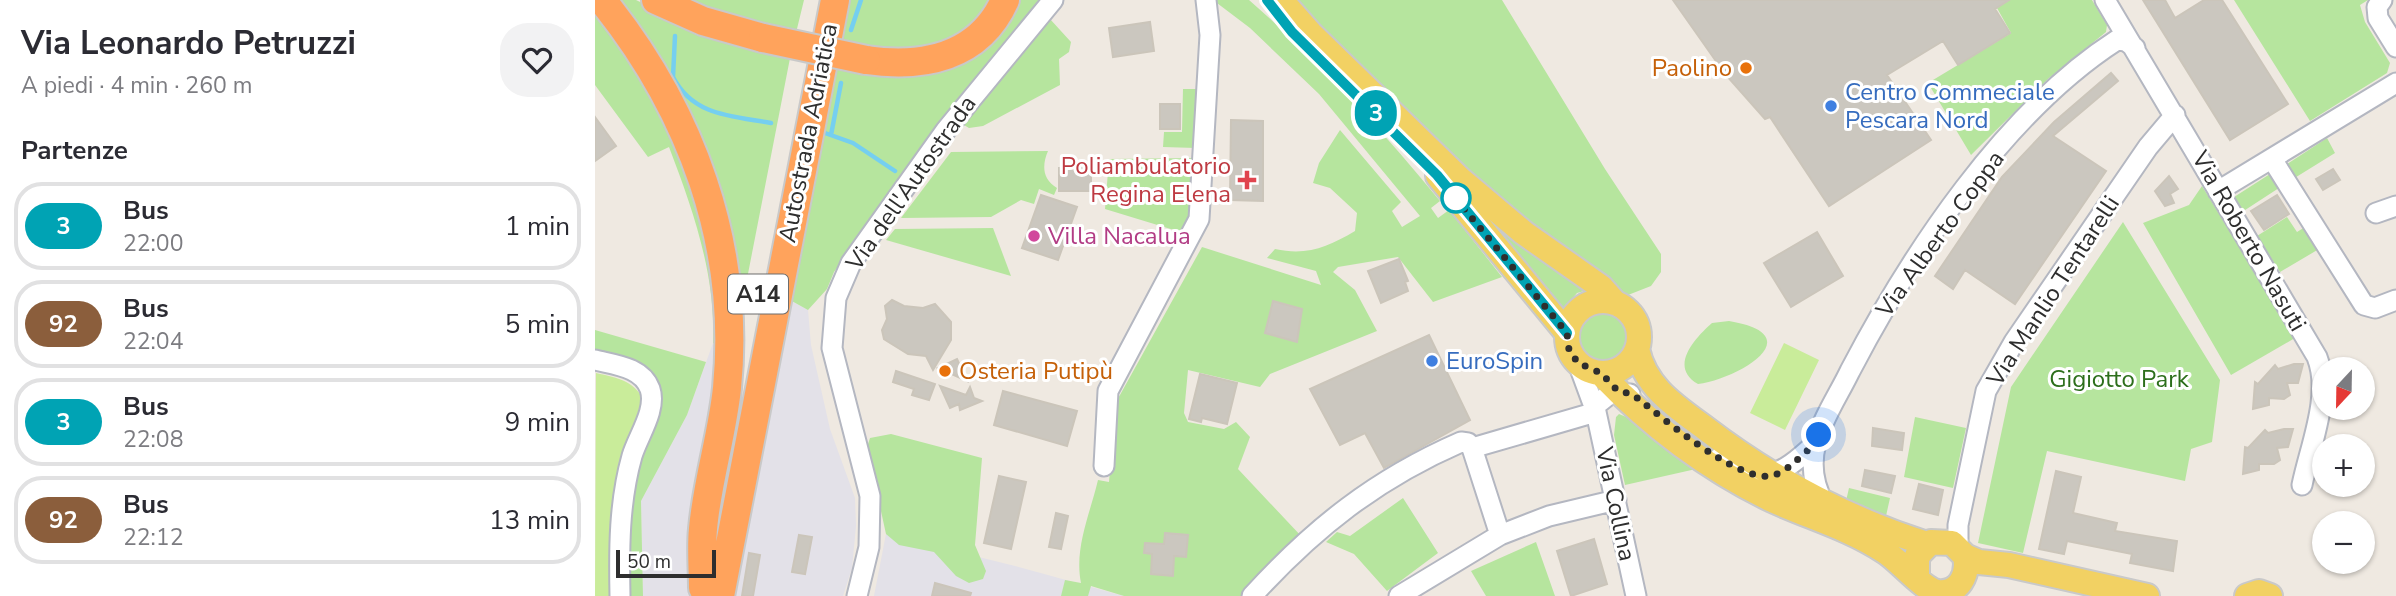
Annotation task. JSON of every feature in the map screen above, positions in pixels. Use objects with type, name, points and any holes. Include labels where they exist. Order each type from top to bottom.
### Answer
[{"type":"highway","points":[[602,0],[647,60],[675,110],[702,173],[720,242],[727,316],[727,384],[703,530],[708,593]]},
{"type":"highway","points":[[656,0],[722,28],[866,60],[909,63],[950,56],[983,33],[1005,0]]},
{"type":"highway","name":"Autostrada Adriatica","points":[[708,593],[816,0]]},
{"type":"highway","name":"Autostrada Adriatica","points":[[708,593],[835,0]]},
{"type":"highway","points":[[805,146],[845,0]]},
{"type":"main road","points":[[1267,0],[1292,32],[1437,175],[1567,333]]},
{"type":"main road","points":[[1281,0],[1296,19],[1461,180],[1524,233],[1601,287],[1615,303],[1625,308],[1637,323],[1637,349],[1643,369],[1663,396],[1773,476],[1824,504],[1953,548],[2005,575],[2101,596]]},
{"type":"main road","points":[[1615,303],[1595,302],[1576,313],[1567,333],[1569,350],[1676,441],[1724,474],[1771,499],[1867,540],[1929,588],[1951,590],[1953,548]]},
{"type":"main road","points":[[1592,370],[1623,368],[1637,349]]},
{"type":"main road","points":[[1929,588],[1917,556],[1953,548],[1979,562],[2009,565],[2147,596]]},
{"type":"main road","points":[[2247,596],[2259,592],[2270,596]]},
{"type":"street","name":"Via dell'Autostrada","points":[[857,596],[869,547],[870,496],[835,366],[832,334],[837,298],[851,263],[946,130],[1053,0]]},
{"type":"street","points":[[1104,466],[1108,391],[1199,219],[1210,36],[1206,0]]},
{"type":"street","points":[[2382,0],[2377,6],[2377,13],[2396,47]]},
{"type":"street","name":"Via Alberto Coppa","points":[[2108,5],[2136,48]]},
{"type":"street","name":"Via Alberto Coppa","points":[[1773,476],[1792,465],[1815,444],[1888,302],[1973,179],[2032,112],[2112,37],[2108,5]]},
{"type":"street","name":"Via Alberto Coppa","points":[[2100,51],[2117,40],[2126,41],[2136,48]]},
{"type":"street","name":"Via Roberto Nasuti","points":[[2136,48],[2321,369],[2322,388],[2302,485]]},
{"type":"street","points":[[2218,191],[2396,83]]},
{"type":"street","name":"Via Manlio Tentarelli","points":[[1953,548],[1986,391],[2014,342],[2148,147],[2175,115]]},
{"type":"street","points":[[2271,159],[2364,304],[2375,308],[2396,300]]},
{"type":"street","points":[[2376,214],[2396,206]]},
{"type":"street","points":[[595,360],[636,372],[646,380],[652,397],[632,456],[625,491],[619,535],[620,596]]},
{"type":"street","name":"Via Collina","points":[[1592,370],[1596,408],[1636,596]]},
{"type":"street","points":[[1618,391],[1632,394],[1730,464],[1752,474],[1773,476]]},
{"type":"street","name":"Via Collina","points":[[1252,596],[1317,529],[1364,493],[1406,467],[1461,442],[1468,443],[1472,449],[1596,408],[1605,395],[1618,391]]},
{"type":"street","name":"Via Alberto Coppa","points":[[1815,444],[1813,478],[1824,504]]},
{"type":"street","points":[[1472,449],[1500,535]]},
{"type":"street","points":[[1399,596],[1500,535],[1549,516],[1616,500]]},
{"type":"shaded area","points":[[790,300],[808,310],[811,345],[830,429],[855,498],[856,526],[852,568],[843,596],[736,596]]},
{"type":"shaded area","points":[[713,343],[723,346],[725,400],[690,596],[643,596],[641,501],[687,415]]},
{"type":"shaded area","points":[[886,534],[1015,566],[1124,596],[874,596]]},
{"type":"green space","points":[[608,0],[636,0],[669,16],[791,53],[739,320],[726,250]]},
{"type":"green space","points":[[674,0],[804,0],[795,37]]},
{"type":"green space","points":[[850,0],[992,0],[958,39],[911,54],[838,45]]},
{"type":"green space","points":[[1014,0],[1042,0],[915,159],[834,272],[827,289],[808,310],[790,300],[834,63],[896,73]]},
{"type":"green space","points":[[1213,0],[1249,0],[1300,47],[1373,122],[1440,201],[1431,208],[1438,218],[1449,210],[1502,277],[1433,302],[1398,257],[1338,267],[1333,272],[1355,290],[1377,331],[1270,374],[1260,387],[1188,370],[1184,413],[1188,422],[1224,429],[1236,422],[1250,437],[1238,469],[1302,537],[1243,596],[1124,596],[1091,586],[1088,596],[1061,596],[1065,580],[1081,583],[1081,544],[1087,518],[1098,480],[1109,482],[1115,404],[1202,247],[1321,285],[1316,271],[1267,258],[1275,249],[1317,249],[1355,231],[1357,213],[1330,188],[1313,183],[1319,163],[1340,130],[1401,202],[1392,211],[1402,227],[1420,216],[1319,94],[1250,28]]},
{"type":"green space","points":[[1296,0],[1502,0],[1605,169],[1661,254],[1661,272],[1651,286],[1628,295],[1514,218],[1347,56]]},
{"type":"green space","points":[[2009,0],[2092,0],[2107,25],[2106,32],[2049,78],[1971,155],[1928,83],[2011,33],[1997,8]]},
{"type":"green space","points":[[2234,0],[2368,0],[2360,5],[2365,22],[2390,63],[2387,73],[2310,121]]},
{"type":"green space","points":[[595,1],[691,155],[723,346],[713,343],[707,268],[694,219],[669,147],[648,157],[595,85]]},
{"type":"green space","points":[[1050,19],[1071,42],[1069,52],[1059,59],[1060,85],[983,126],[969,128],[964,125]]},
{"type":"green space","points":[[1183,89],[1198,89],[1196,148],[1163,147],[1164,132],[1182,132]]},
{"type":"green space","points":[[2327,138],[2335,153],[2293,179],[2284,166]]},
{"type":"green space","points":[[1048,151],[1045,171],[1048,180],[1057,188],[1054,195],[1039,189],[1034,204],[1021,200],[991,217],[901,218],[951,152]]},
{"type":"green space","points":[[1198,158],[1187,234],[1105,209],[1109,159]]},
{"type":"green space","points":[[2270,174],[2282,186],[2239,214],[2231,199]]},
{"type":"green space","points":[[1447,176],[1595,288],[1577,293],[1561,312]]},
{"type":"green space","points":[[2202,186],[2295,338],[2231,375],[2143,223],[2189,205]]},
{"type":"green space","points":[[2287,217],[2297,232],[2305,227],[2319,249],[2280,272],[2257,236]]},
{"type":"green space","name":"Gigiotto Park","points":[[2123,222],[2220,380],[2212,442],[2191,449],[2185,481],[2047,451],[2023,553],[1978,543],[2011,387]]},
{"type":"green space","points":[[993,228],[1011,276],[886,240],[895,229]]},
{"type":"green space","points":[[1603,308],[1614,310],[1623,316],[1629,325],[1629,347],[1623,356],[1614,362],[1603,364],[1592,362],[1583,356],[1577,347],[1575,336],[1577,325],[1583,316],[1592,310]]},
{"type":"green space","points":[[1729,321],[1753,328],[1765,336],[1767,346],[1748,366],[1732,374],[1698,384],[1689,377],[1685,369],[1687,353],[1698,336],[1712,323]]},
{"type":"green space","points":[[595,330],[706,362],[687,415],[641,501],[643,596],[627,596],[629,518],[635,480],[660,397],[595,356]]},
{"type":"green space","points":[[1784,343],[1819,360],[1785,430],[1750,413]]},
{"type":"green space","points":[[596,373],[632,385],[645,404],[614,596],[595,596]]},
{"type":"green space","points":[[1619,414],[1631,419],[1696,469],[1625,485],[1614,435],[1616,417]]},
{"type":"green space","points":[[1915,417],[1966,428],[1953,488],[1904,477]]},
{"type":"green space","points":[[891,434],[982,458],[975,545],[986,571],[983,579],[969,583],[956,576],[934,552],[899,545],[886,534],[867,447],[870,438]]},
{"type":"green space","points":[[1849,488],[1890,498],[1886,516],[1846,501]]},
{"type":"green space","points":[[1403,498],[1438,553],[1387,591],[1354,554],[1326,542],[1337,532],[1350,536]]},
{"type":"green space","points":[[1536,542],[1555,596],[1486,596],[1471,571]]},
{"type":"building","name":"Centro Commeciale Pescara Nord","points":[[1673,0],[2009,0],[1995,9],[2010,33],[1958,65],[1943,41],[1887,75],[1931,140],[1829,206],[1770,117],[1765,119],[1725,74]]},
{"type":"building","points":[[2143,0],[2165,0],[2175,18],[2204,0],[2222,0],[2288,104],[2230,140]]},
{"type":"building","points":[[1150,22],[1154,51],[1113,57],[1109,28]]},
{"type":"building","points":[[2111,73],[2118,81],[2053,136],[2106,171],[2015,304],[1965,270],[1953,289],[1935,276],[2002,177],[2054,122]]},
{"type":"building","points":[[1160,104],[1180,104],[1180,129],[1160,129]]},
{"type":"building","points":[[595,117],[616,146],[595,161]]},
{"type":"building","name":"Poliambulatorio Regina Elena","points":[[1231,120],[1263,121],[1263,201],[1230,200]]},
{"type":"building","points":[[1091,167],[1091,191],[1059,191],[1059,168]]},
{"type":"building","points":[[2333,169],[2340,180],[2323,190],[2316,179]]},
{"type":"building","points":[[2169,176],[2178,189],[2170,194],[2174,203],[2165,206],[2155,191]]},
{"type":"building","points":[[1041,195],[1077,207],[1058,260],[1022,248]]},
{"type":"building","points":[[2277,195],[2289,214],[2264,230],[2251,211]]},
{"type":"building","points":[[1817,232],[1843,276],[1791,307],[1764,263]]},
{"type":"building","points":[[1399,259],[1408,281],[1405,282],[1408,291],[1381,303],[1368,271]]},
{"type":"building","points":[[892,300],[904,306],[923,308],[935,304],[951,322],[951,340],[933,370],[926,356],[908,354],[884,339],[882,330],[887,319],[885,306]]},
{"type":"building","points":[[1273,301],[1302,309],[1297,342],[1265,333]]},
{"type":"building","points":[[1429,335],[1470,420],[1384,468],[1365,433],[1340,445],[1310,389]]},
{"type":"building","points":[[957,359],[967,381],[938,368]]},
{"type":"building","points":[[2303,364],[2298,383],[2287,383],[2290,395],[2284,399],[2269,398],[2269,405],[2253,409],[2255,382],[2258,384],[2275,365],[2278,369]]},
{"type":"building","points":[[896,371],[935,384],[929,400],[912,395],[914,389],[893,382]]},
{"type":"building","points":[[1200,374],[1237,383],[1227,424],[1202,418],[1201,422],[1189,419]]},
{"type":"building","points":[[940,386],[966,395],[970,387],[974,398],[982,401],[960,410],[959,404],[950,408]]},
{"type":"building","points":[[1003,391],[1077,411],[1067,446],[994,425]]},
{"type":"building","points":[[1873,428],[1904,433],[1902,450],[1872,446]]},
{"type":"building","points":[[2293,429],[2288,447],[2277,448],[2280,460],[2274,464],[2259,464],[2259,470],[2243,474],[2245,447],[2248,448],[2265,430],[2268,433]]},
{"type":"building","points":[[1865,470],[1895,476],[1891,493],[1862,486]]},
{"type":"building","points":[[2056,471],[2081,477],[2073,513],[2117,523],[2115,531],[2177,541],[2173,571],[2130,563],[2132,554],[2067,541],[2064,554],[2039,549]]},
{"type":"building","points":[[999,476],[1026,482],[1011,549],[984,543]]},
{"type":"building","points":[[1919,484],[1943,490],[1938,515],[1913,509]]},
{"type":"building","points":[[1056,513],[1068,516],[1061,549],[1049,547]]},
{"type":"building","points":[[1165,533],[1188,535],[1186,557],[1174,556],[1173,576],[1151,574],[1152,554],[1144,553],[1145,543],[1164,544]]},
{"type":"building","points":[[799,535],[812,537],[805,574],[792,572]]},
{"type":"building","points":[[1594,539],[1607,584],[1571,596],[1557,551]]},
{"type":"building","points":[[749,553],[760,555],[753,596],[742,596]]},
{"type":"building","points":[[935,583],[971,593],[970,596],[932,596]]},
{"type":"waterway","points":[[851,30],[861,0]]},
{"type":"waterway","points":[[675,36],[673,77],[691,100],[728,116],[771,123]]},
{"type":"waterway","points":[[831,135],[841,83]]},
{"type":"waterway","points":[[825,133],[853,143],[895,171]]},
{"type":"bus line","name":"3","points":[[1267,0],[1292,32],[1437,175],[1551,318],[1567,333]]},
{"type":"place","name":"Paolino","points":[[1746,68]]},
{"type":"place","name":"Centro Commeciale Pescara Nord","points":[[1831,106]]},
{"type":"place","name":"Poliambulatorio Regina Elena","points":[[1247,180]]},
{"type":"place","name":"Villa Nacalua","points":[[1034,236]]},
{"type":"place","name":"EuroSpin","points":[[1432,361]]},
{"type":"place","name":"Osteria Putipù","points":[[945,371]]},
{"type":"route","points":[[1456,198],[1452,194],[1551,318],[1567,333],[1569,350],[1578,363],[1587,370],[1601,373],[1618,391],[1632,394],[1693,440],[1742,470],[1773,476],[1792,465],[1815,444],[1819,435]]}]
